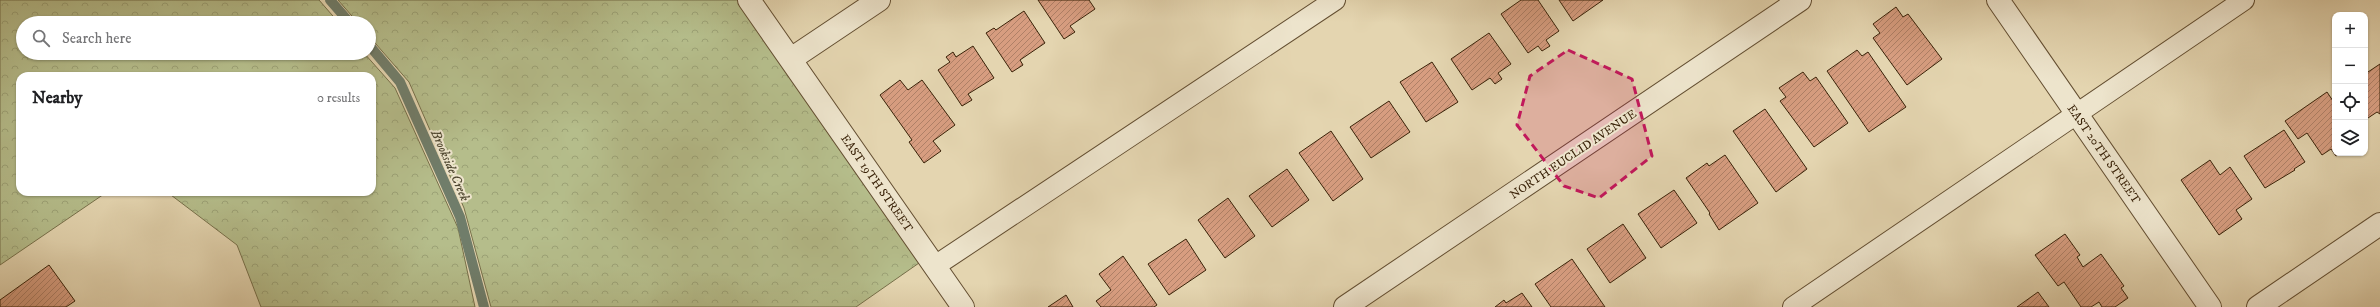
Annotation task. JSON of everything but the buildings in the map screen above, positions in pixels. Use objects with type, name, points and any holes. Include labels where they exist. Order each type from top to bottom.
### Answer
[{"type":"street","name":"EAST 19TH STREET","points":[[750,0],[963,307]]},
{"type":"street","points":[[791,59],[879,0]]},
{"type":"street","name":"NORTH EUCLID AVENUE","points":[[1345,307],[1800,0]]},
{"type":"street","name":"EAST 20TH STREET","points":[[1998,0],[2210,307]]},
{"type":"street","points":[[2258,307],[2380,224]]},
{"type":"lane","points":[[935,266],[1335,0]]},
{"type":"lane","points":[[1793,307],[2244,0]]},
{"type":"highlighted area","points":[[1568,50],[1632,79],[1652,156],[1599,198],[1564,186],[1517,125],[1530,76]]},
{"type":"green space","points":[[0,0],[319,0],[333,16],[16,16],[16,60],[370,60],[395,88],[458,228],[475,307],[261,307],[237,245],[172,196],[376,196],[376,72],[16,72],[16,196],[101,196],[0,265]]},
{"type":"green space","points":[[338,0],[740,0],[919,263],[856,307],[491,307],[464,208],[409,82],[376,44],[376,16],[352,16]]},
{"type":"waterway","name":"Brookside Creek","points":[[330,0],[344,16]]},
{"type":"waterway","name":"Brookside Creek","points":[[376,53],[400,82],[460,217],[484,307]]}]
